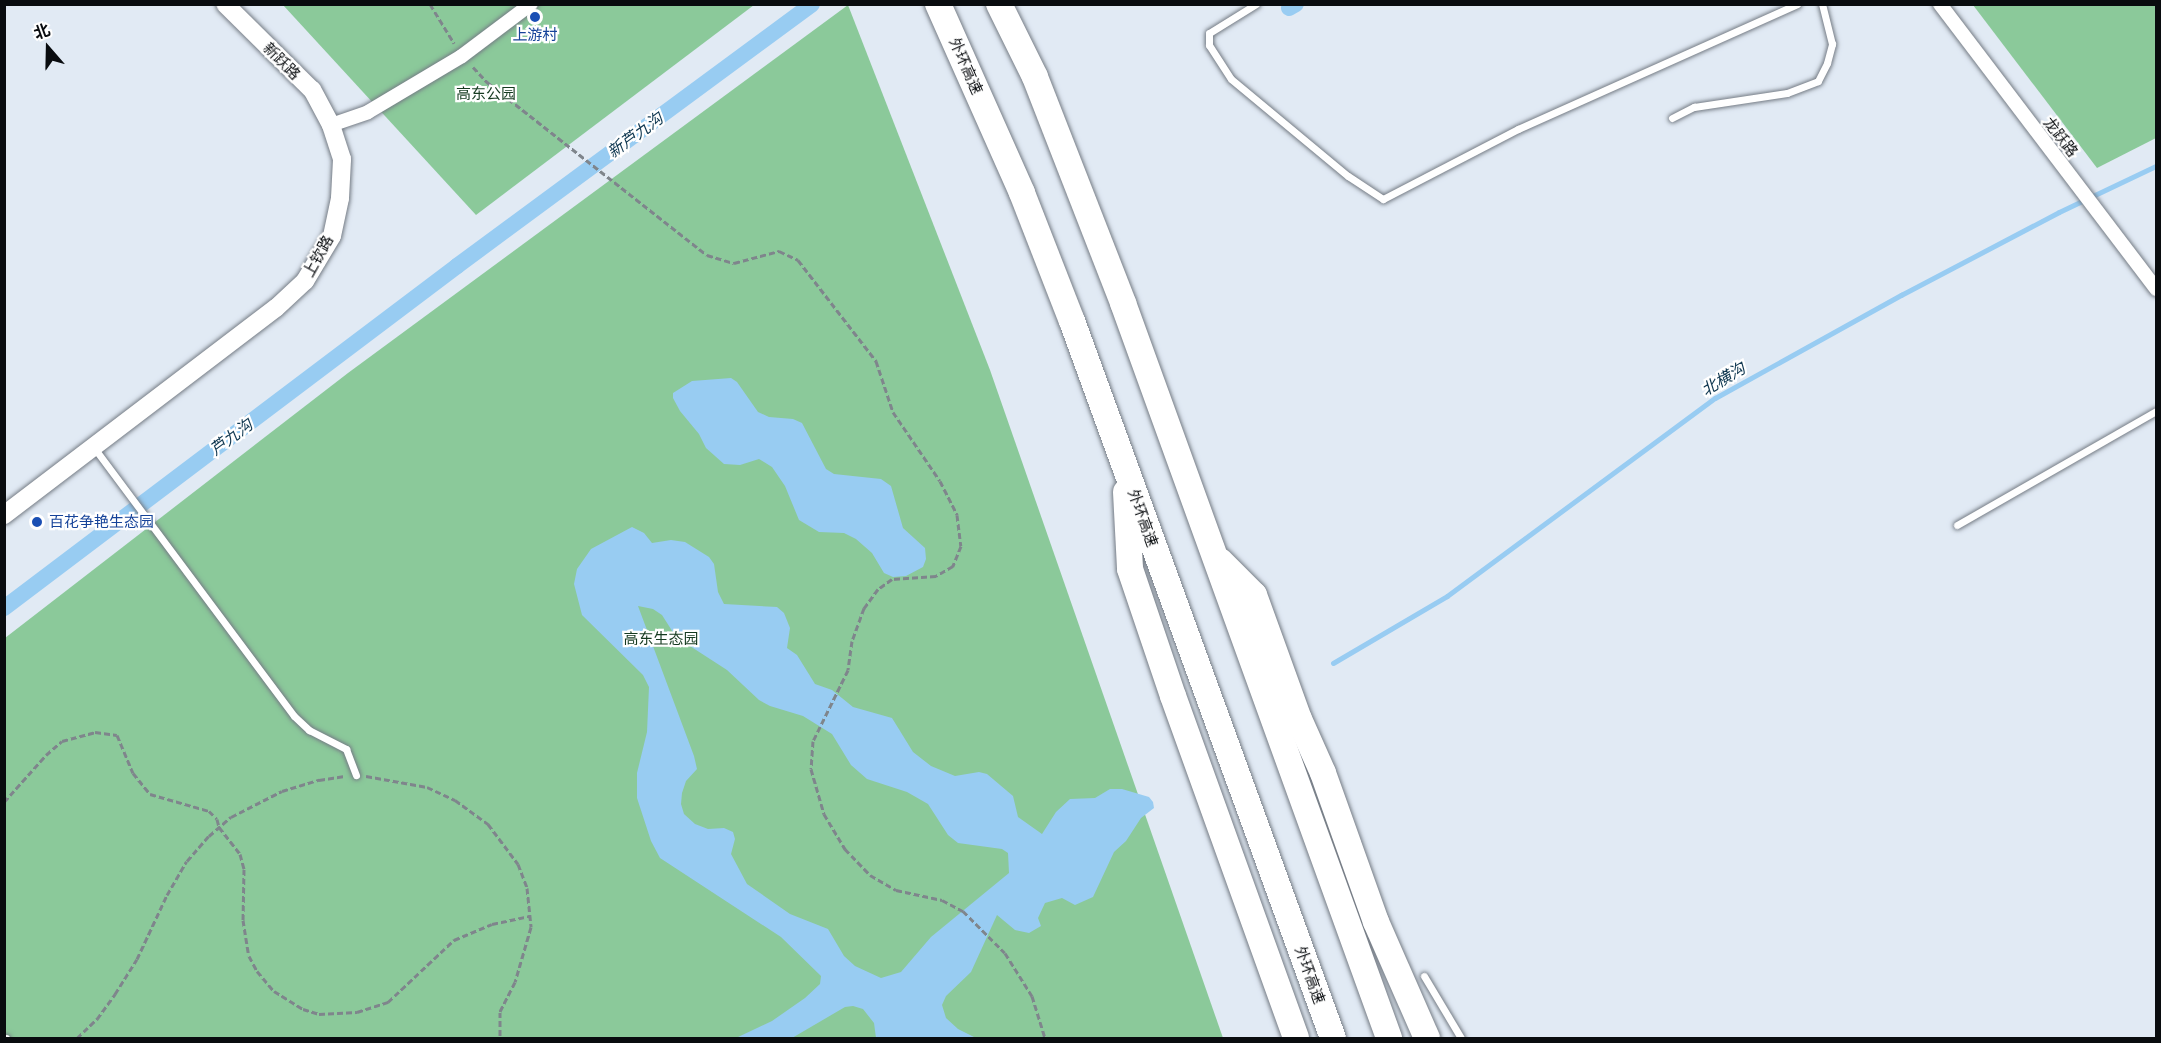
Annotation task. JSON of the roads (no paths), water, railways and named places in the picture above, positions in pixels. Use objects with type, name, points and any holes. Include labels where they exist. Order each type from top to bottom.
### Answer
[{"type":"highway","name":"外环高速","points":[[938,4],[1022,193],[1124,465],[1332,1038]]},
{"type":"highway","points":[[999,4],[1035,76],[1123,303],[1389,1038]]},
{"type":"highway","points":[[1124,465],[1130,569],[1291,1033]]},
{"type":"highway","points":[[1214,554],[1254,595],[1299,719],[1323,772],[1376,922],[1427,1038]]},
{"type":"street","name":"新跃路","points":[[225,4],[312,90],[331,125]]},
{"type":"street","points":[[331,125],[368,112],[462,56],[531,4]]},
{"type":"street","name":"龙跃路","points":[[1940,4],[2157,289]]},
{"type":"street","name":"上钦路","points":[[4,515],[276,308],[305,281],[332,236],[340,198],[342,159],[331,125]]},
{"type":"lane","points":[[1256,4],[1209,33],[1209,45],[1225,70],[1231,79],[1348,176],[1383,199],[1518,129],[1797,4]]},
{"type":"lane","points":[[1672,118],[1694,107],[1786,93],[1818,81],[1832,44],[1822,4]]},
{"type":"lane","points":[[1957,525],[2157,411]]},
{"type":"lane","points":[[93,447],[294,716],[309,730],[346,749],[356,775]]},
{"type":"lane","points":[[1424,976],[1461,1038]]},
{"type":"water","points":[[731,378],[737,382],[758,412],[769,417],[793,419],[802,423],[826,469],[834,474],[881,479],[891,486],[903,528],[925,548],[926,559],[923,567],[906,576],[893,577],[884,573],[872,553],[856,539],[844,533],[819,532],[799,520],[785,486],[772,467],[759,459],[740,465],[724,464],[706,448],[699,434],[680,411],[673,398],[673,393],[692,381]]},
{"type":"water","points":[[632,527],[644,533],[652,543],[671,540],[685,542],[709,557],[714,564],[718,592],[724,604],[777,607],[784,613],[790,628],[787,648],[797,655],[815,684],[832,690],[853,707],[892,718],[913,752],[931,766],[955,776],[979,772],[987,774],[1013,796],[1018,817],[1042,834],[1056,812],[1070,799],[1095,798],[1110,789],[1122,789],[1149,797],[1153,802],[1154,808],[1141,818],[1126,841],[1114,852],[1093,897],[1075,905],[1062,898],[1045,903],[1038,918],[1041,926],[1029,933],[1015,930],[997,915],[971,972],[946,996],[942,1005],[946,1018],[958,1029],[976,1038],[876,1038],[874,1023],[863,1009],[853,1006],[845,1007],[792,1038],[736,1038],[772,1021],[805,998],[820,984],[821,976],[781,937],[660,858],[651,841],[637,798],[637,773],[647,732],[649,687],[643,675],[582,615],[574,584],[577,569],[591,549]],"holes":[[[638,606],[653,609],[662,615],[676,637],[727,670],[759,700],[770,706],[803,716],[832,734],[851,765],[867,779],[907,792],[928,804],[948,835],[958,843],[1002,849],[1008,853],[1009,873],[931,937],[901,972],[881,978],[855,966],[844,956],[828,929],[790,914],[747,884],[731,854],[735,839],[733,832],[724,828],[708,829],[695,824],[684,814],[681,804],[682,793],[686,781],[697,769]]]},
{"type":"waterway","name":"芦九沟","points":[[4,608],[457,266],[812,4]]},
{"type":"waterway","name":"芦九沟","points":[[1289,8],[1296,4]]},
{"type":"waterway","name":"北横沟","points":[[1333,663],[1447,596],[1715,398],[1901,295],[2059,212],[2156,166]]},
{"type":"place","name":"上游村","points":[[535,17]]},
{"type":"place","name":"百花争艳生态园","points":[[37,522]]},
{"type":"park label","name":"高东公园","points":[[486,94]]},
{"type":"park label","name":"高东生态园","points":[[661,639]]},
{"type":"water label","name":"新芦九沟","points":[[635,135]]}]
